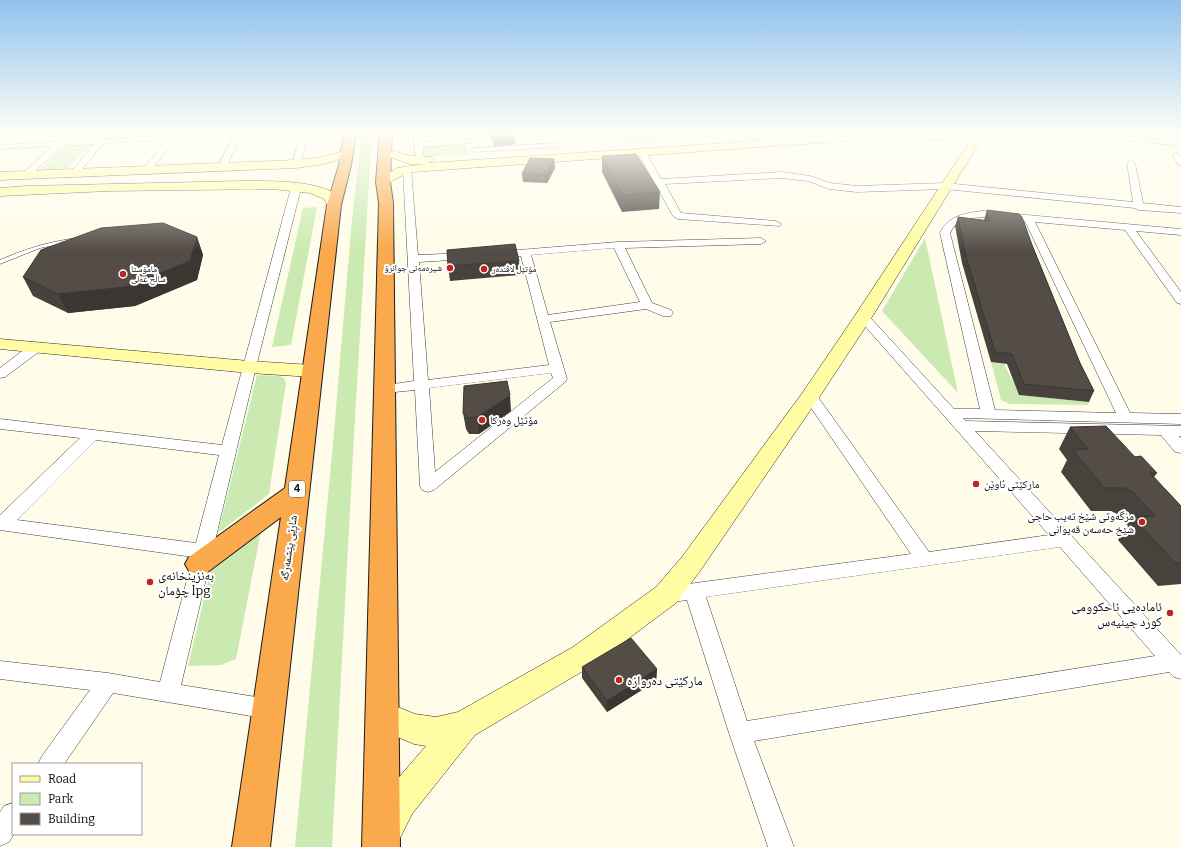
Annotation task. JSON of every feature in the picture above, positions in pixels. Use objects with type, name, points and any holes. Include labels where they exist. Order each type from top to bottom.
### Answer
[{"type":"highway","name":"شاڕێی پێشمەرگە","points":[[251,847],[334,205],[342,172]]},
{"type":"highway","points":[[381,844],[386,202],[383,182],[384,172]]},
{"type":"highway","points":[[200,558],[297,492]]},
{"type":"main road","points":[[0,192],[70,180],[135,172]]},
{"type":"main road","points":[[0,185],[70,180],[285,176],[313,172]]},
{"type":"main road","points":[[383,182],[402,172]]},
{"type":"main road","points":[[383,716],[414,729],[436,732],[464,725],[583,656],[638,617],[666,594],[691,564],[810,396],[863,317],[954,172]]},
{"type":"main road","points":[[0,176],[26,175],[70,180],[296,188],[330,196],[334,205]]},
{"type":"main road","points":[[0,344],[249,367],[312,371]]},
{"type":"main road","points":[[381,844],[400,802],[464,725]]},
{"type":"street","points":[[26,175],[30,172]]},
{"type":"street","points":[[70,180],[77,172]]},
{"type":"street","points":[[407,172],[428,486],[560,380],[525,252]]},
{"type":"street","points":[[652,172],[678,216],[776,224]]},
{"type":"street","points":[[1133,172],[1139,207]]},
{"type":"street","points":[[658,182],[782,175],[810,179],[829,186],[857,189],[945,186],[1139,207],[1181,210]]},
{"type":"street","points":[[168,693],[200,558],[296,188]]},
{"type":"street","points":[[988,413],[945,232],[948,226],[957,219],[969,215],[982,214],[1181,232]]},
{"type":"street","points":[[1029,219],[1125,417]]},
{"type":"street","points":[[1129,228],[1181,300]]},
{"type":"street","points":[[413,259],[618,245],[761,241]]},
{"type":"street","points":[[618,245],[647,305]]},
{"type":"street","points":[[543,319],[647,305],[667,313]]},
{"type":"street","points":[[863,317],[1177,666]]},
{"type":"street","points":[[0,374],[35,348]]},
{"type":"street","points":[[385,389],[557,368]]},
{"type":"street","points":[[810,396],[924,560]]},
{"type":"street","points":[[950,413],[1181,419]]},
{"type":"street","points":[[0,424],[228,451]]},
{"type":"street","points":[[962,426],[1181,431]]},
{"type":"street","points":[[1166,431],[1181,448]]},
{"type":"street","points":[[1,524],[92,435]]},
{"type":"street","points":[[1,524],[200,558]]},
{"type":"street","points":[[666,594],[1064,540]]},
{"type":"street","points":[[694,591],[740,733],[781,847]]},
{"type":"street","points":[[740,733],[1177,666]]},
{"type":"street","points":[[0,670],[108,683],[268,709]]},
{"type":"street","points":[[51,763],[108,683]]},
{"type":"street","points":[[0,834],[12,816]]},
{"type":"lane","points":[[0,262],[57,241],[88,237]]},
{"type":"green space","points":[[357,172],[370,172],[332,847],[295,847],[333,443]]},
{"type":"green space","points":[[317,207],[291,345],[272,347],[303,208]]},
{"type":"green space","points":[[925,238],[958,393],[882,311]]},
{"type":"green space","points":[[991,362],[1004,364],[1020,395],[1089,402],[1088,405],[1010,404],[1001,400]]},
{"type":"green space","points":[[257,375],[279,376],[284,378],[286,383],[269,494],[218,533]]},
{"type":"green space","points":[[261,531],[236,659],[221,665],[188,666],[212,565]]},
{"type":"building","points":[[523,172],[548,172],[546,175],[522,174]]},
{"type":"building","points":[[610,172],[647,172],[660,192],[622,195]]},
{"type":"building","points":[[987,210],[1019,214],[1022,217],[1080,363],[1094,391],[1024,384],[1012,354],[995,352],[965,253],[958,217],[989,221]]},
{"type":"building","points":[[163,223],[197,237],[190,261],[126,287],[58,294],[23,277],[41,250],[101,228]]},
{"type":"building","points":[[515,244],[519,261],[448,266],[447,250]]},
{"type":"building","points":[[507,381],[510,395],[477,417],[467,418],[463,413],[464,386]]},
{"type":"building","points":[[1106,426],[1135,457],[1141,456],[1157,473],[1150,473],[1181,506],[1181,563],[1175,563],[1133,517],[1155,516],[1133,492],[1125,488],[1104,488],[1073,450],[1088,449],[1070,427]]},
{"type":"building","name":"مارکێتی دەروازە","points":[[631,638],[657,669],[607,701],[582,667]]},
{"type":"place","name":"شیرەمەنی جوانرۆ","points":[[450,268]]},
{"type":"place","name":"مۆتێل لاڤندەر","points":[[484,269]]},
{"type":"place","name":"مامۆستا ساڵح عەلی","points":[[123,274]]},
{"type":"place","name":"مۆتێل وەرکا","points":[[482,420]]},
{"type":"place","name":"مارکێتی ئاوێن","points":[[976,484]]},
{"type":"place","name":"مزگەوتی شێخ تەیب حاجی شێخ حەسەن قەیوانی","points":[[1142,522]]},
{"type":"place","name":"بەنزینخانەی چۆمان lpg","points":[[150,582]]},
{"type":"place","name":"ئامادەیی ناحکوومی کورد جینیەس","points":[[1170,613]]},
{"type":"place","name":"مارکێتی دەروازە","points":[[619,680]]}]
